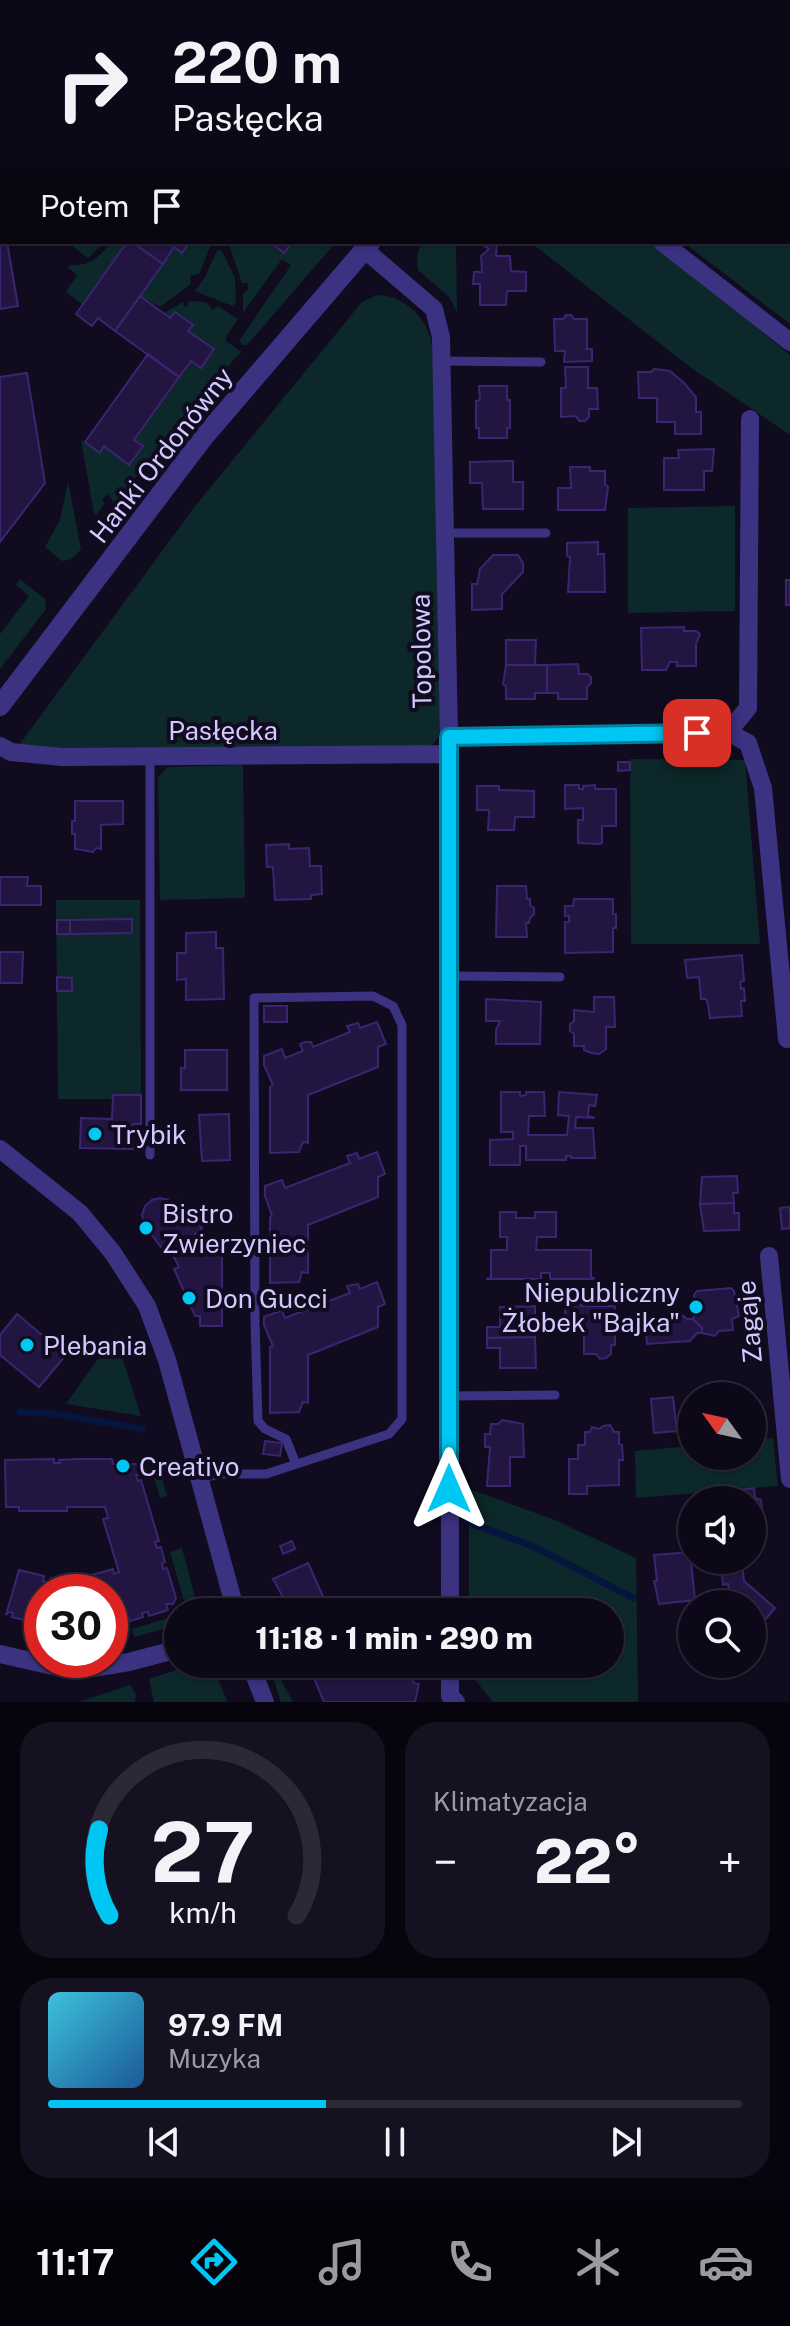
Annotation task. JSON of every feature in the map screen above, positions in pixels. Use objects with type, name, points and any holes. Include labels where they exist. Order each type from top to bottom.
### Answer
[{"type":"street","points":[[665,244],[790,342]]},
{"type":"street","name":"Topolowa","points":[[368,246],[434,309],[440,327],[449,746],[450,1598]]},
{"type":"street","name":"Hanki Ordonówny","points":[[0,706],[203,438],[368,246]]},
{"type":"street","points":[[750,419],[748,743],[763,788],[787,1039]]},
{"type":"street","points":[[748,708],[728,732],[748,743]]},
{"type":"street","name":"Pasłęcka","points":[[0,746],[11,752],[62,757],[150,756],[449,746],[728,732]]},
{"type":"street","points":[[0,1149],[58,1194],[98,1233],[147,1306],[167,1360],[232,1598]]},
{"type":"street","name":"Zagaje","points":[[769,1256],[790,1479]]},
{"type":"street","points":[[0,1654],[75,1671],[164,1653]]},
{"type":"street","points":[[256,1678],[265,1702]]},
{"type":"street","points":[[450,1678],[450,1696],[456,1702]]},
{"type":"lane","points":[[442,361],[541,362]]},
{"type":"lane","points":[[444,533],[546,533]]},
{"type":"lane","points":[[150,756],[150,1155]]},
{"type":"lane","points":[[450,976],[560,977]]},
{"type":"lane","points":[[199,1478],[222,1474],[266,1474],[389,1434],[402,1419],[402,1025],[393,1006],[373,996],[254,998],[254,1303],[258,1421],[265,1429],[286,1439],[296,1464]]},
{"type":"lane","points":[[449,1396],[555,1395]]},
{"type":"green space","points":[[70,244],[102,244],[88,258]]},
{"type":"green space","points":[[109,244],[125,244],[82,304],[66,292],[77,275],[68,268],[94,260]]},
{"type":"green space","points":[[189,244],[211,244],[199,274],[190,276],[191,284],[160,307],[140,296],[175,248],[182,253]]},
{"type":"green space","points":[[229,244],[272,244],[284,253],[291,244],[334,244],[247,345],[239,341],[291,265],[282,259],[243,313],[243,294],[249,288],[247,283],[242,283]]},
{"type":"green space","points":[[420,244],[456,244],[457,312],[449,297],[418,270]]},
{"type":"green space","points":[[533,244],[655,244],[790,355],[790,435],[690,367]]},
{"type":"green space","points":[[686,244],[790,244],[790,324]]},
{"type":"green space","points":[[221,249],[235,278],[236,303],[232,306],[195,291]]},
{"type":"green space","points":[[377,295],[394,298],[410,307],[427,328],[432,349],[442,724],[436,741],[421,749],[57,749],[19,745],[196,505],[362,302]]},
{"type":"green space","points":[[183,302],[185,307],[188,306],[187,302],[208,303],[212,310],[218,306],[238,319],[226,341],[241,352],[185,413],[100,524],[114,502],[107,494],[102,500],[105,503],[96,515],[94,513],[81,440],[100,453],[105,447],[130,465],[143,446],[135,440],[191,362],[201,368],[215,350],[189,331],[193,324],[175,312],[170,317],[164,313]]},
{"type":"green space","points":[[68,482],[81,549],[72,559],[62,561],[45,547],[60,520]]},
{"type":"green space","points":[[735,506],[735,611],[628,613],[628,508]]},
{"type":"green space","points":[[20,579],[45,599],[46,609],[0,669],[0,634],[29,596],[16,585]]},
{"type":"green space","points":[[630,759],[745,760],[760,944],[631,944]]},
{"type":"green space","points":[[243,765],[245,898],[160,900],[158,778],[167,767]]},
{"type":"green space","points":[[56,900],[140,900],[141,1095],[113,1095],[113,1099],[58,1099]]},
{"type":"green space","points":[[115,1335],[141,1416],[66,1404]]},
{"type":"green space","points":[[773,1438],[778,1486],[678,1486],[678,1494],[636,1498],[635,1451],[678,1447],[678,1470],[766,1470],[766,1439]]},
{"type":"green space","points":[[156,1459],[167,1496],[160,1498],[149,1461]]},
{"type":"green space","points":[[469,1489],[555,1520],[636,1558],[638,1702],[493,1702],[474,1678],[624,1678],[624,1598],[469,1598]]},
{"type":"green space","points":[[182,1548],[195,1598],[183,1598],[170,1552]]},
{"type":"green space","points":[[164,1619],[164,1629],[134,1637],[132,1629]]},
{"type":"green space","points":[[164,1674],[164,1678],[217,1678],[228,1702],[154,1702],[149,1679]]},
{"type":"green space","points":[[273,1678],[280,1678],[293,1702],[281,1702]]},
{"type":"green space","points":[[130,1685],[136,1694],[135,1702],[79,1702]]},
{"type":"building","points":[[0,244],[7,244],[18,306],[0,309]]},
{"type":"building","points":[[126,244],[135,244],[163,264],[115,331],[98,318],[92,326],[76,314]]},
{"type":"building","points":[[135,244],[189,244],[182,253],[174,247],[163,264]]},
{"type":"building","points":[[273,244],[291,244],[284,253]]},
{"type":"building","points":[[481,244],[497,244],[496,256],[510,256],[511,271],[526,272],[526,291],[507,291],[506,305],[480,305],[480,284],[473,284],[474,272],[482,272],[481,256],[489,249]]},
{"type":"building","points":[[140,296],[170,318],[175,312],[193,325],[188,331],[214,349],[201,368],[191,361],[179,377],[115,331]]},
{"type":"building","points":[[566,315],[574,319],[587,319],[587,349],[592,349],[592,361],[564,362],[565,351],[555,351],[554,319],[563,319]]},
{"type":"building","points":[[148,354],[179,377],[134,440],[143,446],[129,465],[104,446],[100,453],[85,442]]},
{"type":"building","points":[[565,367],[588,367],[588,388],[597,388],[598,409],[589,409],[589,417],[585,421],[579,421],[576,416],[561,417],[561,388],[566,388]]},
{"type":"building","points":[[654,369],[670,371],[696,397],[696,412],[701,412],[701,434],[675,434],[675,422],[657,422],[657,398],[639,398],[638,372]]},
{"type":"building","points":[[27,373],[45,483],[0,542],[0,377]]},
{"type":"building","points":[[479,386],[507,386],[510,428],[507,428],[507,438],[479,438],[476,401],[480,400]]},
{"type":"building","points":[[714,449],[712,471],[704,471],[704,490],[664,490],[664,458],[679,458],[678,450]]},
{"type":"building","points":[[513,461],[513,482],[523,482],[523,509],[483,509],[482,483],[470,483],[470,462]]},
{"type":"building","points":[[570,467],[605,471],[608,487],[605,510],[558,510],[558,488],[571,488]]},
{"type":"building","points":[[598,542],[598,554],[604,554],[605,592],[568,592],[570,557],[567,556],[567,543]]},
{"type":"building","points":[[493,555],[518,555],[523,563],[523,572],[502,594],[502,609],[472,610],[472,584],[477,584],[480,569]]},
{"type":"building","points":[[786,580],[790,580],[790,605],[786,605]]},
{"type":"building","points":[[684,627],[684,631],[700,634],[696,644],[696,666],[677,666],[677,662],[670,662],[666,670],[642,670],[641,628]]},
{"type":"building","points":[[506,640],[536,640],[535,665],[506,665]]},
{"type":"building","points":[[578,664],[579,674],[591,677],[587,699],[558,699],[558,693],[547,693],[547,665]]},
{"type":"building","points":[[506,665],[547,665],[547,693],[535,693],[535,699],[506,699],[503,684]]},
{"type":"building","points":[[618,762],[630,762],[630,770],[618,771]]},
{"type":"building","points":[[565,785],[579,785],[579,789],[595,785],[595,789],[616,789],[616,826],[602,826],[602,843],[578,843],[578,820],[583,820],[583,808],[565,809]]},
{"type":"building","points":[[477,786],[534,791],[534,817],[515,817],[514,830],[488,830],[489,810],[477,810]]},
{"type":"building","points":[[75,801],[123,801],[123,824],[101,825],[101,849],[96,848],[93,852],[75,849],[72,821],[75,821]]},
{"type":"building","points":[[289,844],[289,849],[309,848],[310,866],[321,866],[322,894],[311,895],[311,899],[275,900],[273,867],[267,867],[266,845]]},
{"type":"building","points":[[0,877],[28,877],[27,886],[41,886],[41,905],[0,905]]},
{"type":"building","points":[[497,886],[526,886],[527,899],[534,908],[534,914],[526,923],[527,937],[496,937]]},
{"type":"building","points":[[574,899],[613,899],[616,928],[613,928],[613,952],[565,953],[565,922],[569,922],[569,916],[565,916],[565,906],[573,906]]},
{"type":"building","points":[[132,919],[132,933],[70,934],[70,920]]},
{"type":"building","points":[[57,920],[70,920],[70,934],[57,934]]},
{"type":"building","points":[[216,932],[216,948],[223,948],[224,999],[186,1000],[186,979],[177,980],[177,953],[186,953],[186,933]]},
{"type":"building","points":[[0,952],[23,952],[22,983],[0,983]]},
{"type":"building","points":[[742,955],[744,981],[740,982],[745,1001],[741,1001],[742,1016],[710,1018],[706,999],[701,999],[699,977],[687,978],[685,960]]},
{"type":"building","points":[[57,977],[72,978],[72,991],[57,991]]},
{"type":"building","points":[[594,997],[614,997],[615,1027],[606,1027],[606,1049],[599,1054],[584,1050],[584,1046],[574,1046],[574,1034],[570,1031],[574,1010],[594,1012]]},
{"type":"building","points":[[486,999],[541,1002],[540,1044],[496,1044],[500,1021],[486,1021]]},
{"type":"building","points":[[264,1006],[287,1006],[287,1022],[264,1022]]},
{"type":"building","points":[[377,1022],[386,1044],[378,1047],[378,1067],[308,1095],[308,1143],[303,1142],[299,1152],[270,1153],[270,1087],[273,1085],[264,1065],[264,1056],[282,1049],[285,1058],[303,1051],[300,1044],[305,1042],[311,1042],[313,1047],[350,1032],[347,1026],[358,1023],[360,1028]]},
{"type":"building","points":[[185,1050],[227,1050],[227,1090],[181,1090]]},
{"type":"building","points":[[501,1092],[520,1092],[520,1096],[526,1095],[526,1092],[544,1092],[545,1116],[529,1116],[528,1135],[567,1135],[569,1116],[558,1115],[559,1092],[597,1095],[595,1106],[589,1105],[588,1116],[595,1118],[576,1117],[575,1128],[593,1128],[595,1158],[566,1156],[566,1160],[526,1160],[526,1146],[520,1146],[520,1165],[490,1165],[490,1140],[513,1139],[513,1132],[501,1132]]},
{"type":"building","points":[[113,1095],[141,1095],[141,1124],[133,1124],[133,1149],[80,1148],[81,1118],[112,1119]]},
{"type":"building","points":[[229,1114],[230,1160],[202,1161],[199,1115]]},
{"type":"building","points":[[377,1152],[385,1174],[378,1177],[378,1197],[308,1225],[308,1273],[302,1272],[299,1282],[270,1283],[272,1216],[265,1186],[282,1180],[285,1188],[350,1163],[347,1156],[357,1153],[359,1159]]},
{"type":"building","points":[[737,1176],[738,1193],[733,1193],[734,1203],[700,1204],[702,1177]]},
{"type":"building","points":[[160,1198],[175,1206],[181,1201],[202,1228],[195,1234],[200,1242],[222,1241],[222,1326],[200,1326],[200,1316],[195,1316],[174,1269],[179,1267],[176,1261],[168,1247],[163,1250],[144,1224],[142,1215],[145,1206]]},
{"type":"building","points":[[734,1203],[734,1213],[739,1213],[739,1230],[704,1231],[700,1204]]},
{"type":"building","points":[[790,1207],[790,1228],[782,1229],[780,1208]]},
{"type":"building","points":[[500,1212],[516,1212],[516,1218],[535,1218],[535,1212],[556,1212],[556,1237],[537,1237],[536,1250],[591,1250],[591,1277],[595,1279],[550,1279],[550,1273],[541,1273],[541,1279],[486,1279],[491,1278],[491,1250],[507,1250],[507,1237],[500,1237]]},
{"type":"building","points":[[377,1282],[385,1304],[378,1307],[378,1327],[308,1355],[308,1403],[303,1402],[299,1412],[270,1413],[270,1347],[273,1346],[264,1317],[282,1310],[285,1318],[350,1293],[347,1286],[358,1284],[360,1289]]},
{"type":"building","points":[[731,1288],[739,1316],[732,1319],[733,1330],[719,1331],[715,1336],[702,1333],[702,1328],[693,1319],[694,1295],[697,1291]]},
{"type":"building","points":[[565,1301],[581,1301],[581,1306],[615,1306],[615,1345],[611,1345],[611,1354],[606,1358],[584,1354],[584,1334],[565,1334]]},
{"type":"building","points":[[535,1306],[535,1337],[487,1338],[487,1327],[500,1327],[500,1307]]},
{"type":"building","name":"Plebania","points":[[17,1314],[66,1355],[39,1387],[0,1355],[0,1335]]},
{"type":"building","points":[[682,1315],[693,1319],[702,1328],[702,1333],[697,1333],[690,1341],[647,1344],[645,1317]]},
{"type":"building","points":[[535,1337],[536,1368],[500,1368],[500,1348],[487,1348],[487,1338]]},
{"type":"building","points":[[673,1397],[677,1431],[654,1433],[651,1399]]},
{"type":"building","points":[[502,1420],[523,1424],[524,1457],[510,1457],[510,1486],[487,1486],[490,1447],[485,1447],[485,1434],[490,1434],[491,1424]]},
{"type":"building","points":[[610,1425],[614,1432],[619,1432],[619,1444],[622,1445],[619,1485],[587,1486],[587,1494],[569,1494],[569,1459],[578,1459],[578,1445],[585,1445],[585,1432],[590,1432],[592,1427],[599,1429]]},
{"type":"building","points":[[265,1441],[282,1443],[280,1456],[263,1454]]},
{"type":"building","points":[[54,1459],[54,1463],[60,1463],[59,1460],[112,1459],[113,1464],[137,1464],[140,1474],[136,1475],[138,1481],[141,1480],[159,1541],[155,1542],[157,1548],[161,1547],[165,1562],[162,1563],[163,1569],[167,1568],[176,1598],[164,1598],[164,1611],[149,1616],[148,1612],[142,1613],[143,1617],[130,1621],[128,1574],[114,1574],[119,1572],[103,1519],[108,1518],[105,1507],[19,1511],[19,1507],[6,1507],[5,1460]]},
{"type":"building","points":[[292,1541],[295,1549],[283,1554],[280,1546]]},
{"type":"building","points":[[678,1553],[678,1574],[692,1574],[694,1590],[678,1590],[678,1602],[659,1604],[654,1581],[657,1581],[654,1555]]},
{"type":"building","points":[[308,1563],[324,1598],[281,1598],[273,1579]]},
{"type":"building","points":[[113,1569],[114,1574],[95,1574]]},
{"type":"building","points":[[19,1570],[36,1574],[24,1574],[24,1620],[12,1617],[13,1613],[6,1615]]},
{"type":"building","points":[[722,1574],[743,1574],[744,1581],[754,1590],[729,1590],[728,1584],[723,1585]]},
{"type":"building","points":[[766,1600],[775,1608],[766,1619]]},
{"type":"building","points":[[314,1678],[414,1678],[413,1683],[419,1684],[415,1702],[324,1702]]},
{"type":"waterway","points":[[20,1412],[56,1414],[142,1429]]},
{"type":"waterway","points":[[468,1522],[535,1547],[633,1598]]},
{"type":"place","name":"Trybik","points":[[95,1134]]},
{"type":"place","name":"Bistro Zwierzyniec","points":[[146,1228]]},
{"type":"place","name":"Don Gucci","points":[[189,1298]]},
{"type":"place","name":"Niepubliczny Żłobek \"Bajka\"","points":[[696,1307]]},
{"type":"place","name":"Plebania","points":[[27,1345]]},
{"type":"place","name":"Creativo","points":[[123,1466]]},
{"type":"route","points":[[449,1489],[449,737],[697,733]]}]
